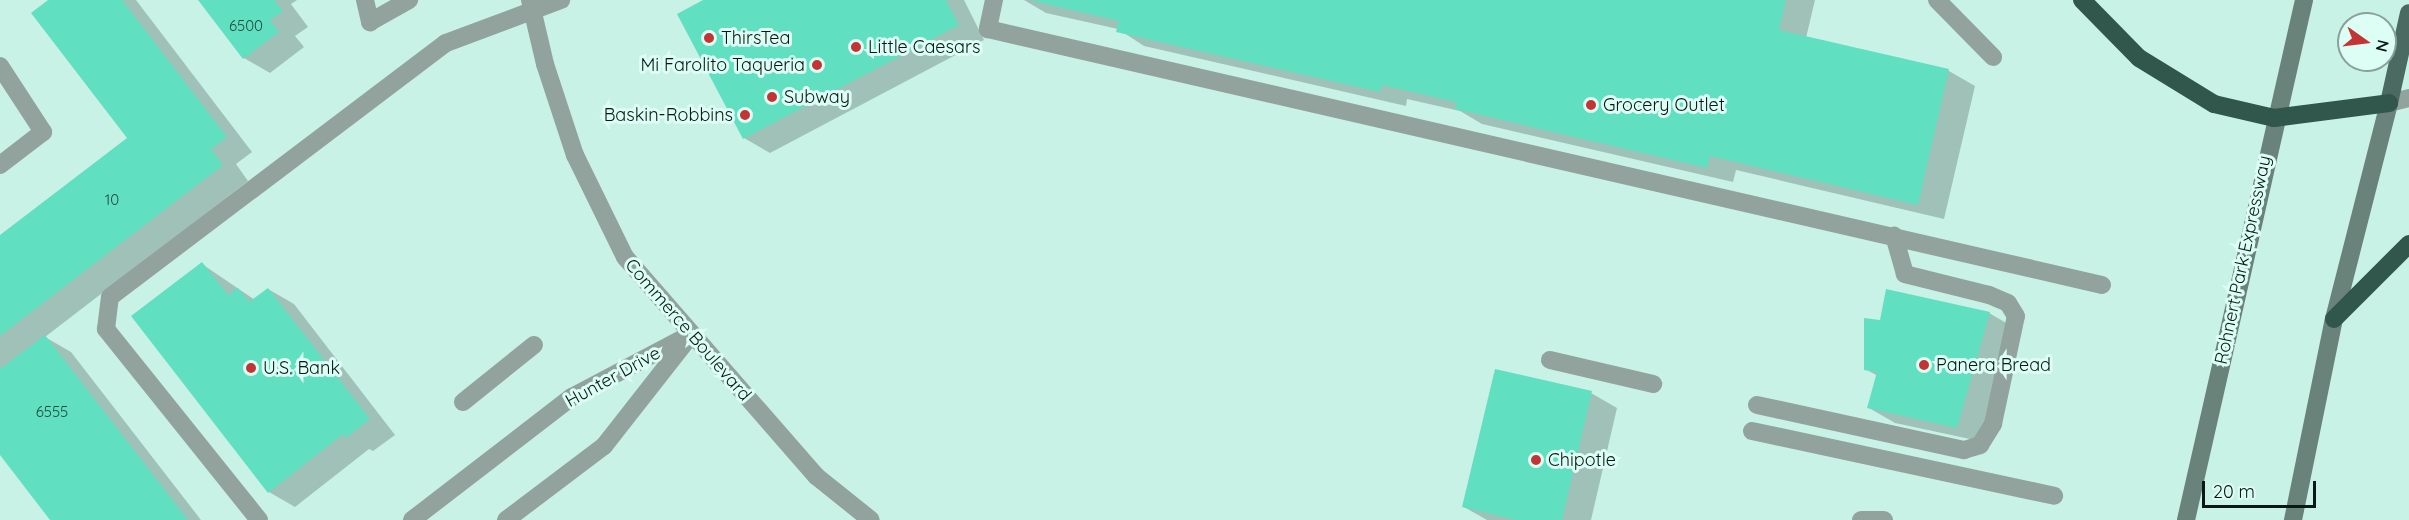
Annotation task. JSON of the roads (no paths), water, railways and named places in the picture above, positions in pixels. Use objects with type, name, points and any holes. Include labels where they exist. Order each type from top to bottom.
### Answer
[{"type":"highway","points":[[2082,0],[2139,58],[2214,104],[2274,118],[2389,103]]},
{"type":"highway","points":[[2334,319],[2409,244]]},
{"type":"main road","name":"Rohnert Park Expressway","points":[[2186,520],[2274,118],[2304,0]]},
{"type":"main road","points":[[2293,520],[2334,319],[2389,103],[2409,14]]},
{"type":"street","points":[[365,0],[370,22],[409,0]]},
{"type":"street","points":[[260,520],[106,329],[110,297],[446,43],[531,6],[561,0]]},
{"type":"street","points":[[994,0],[988,28],[2102,285]]},
{"type":"street","points":[[1937,0],[1993,57]]},
{"type":"street","name":"Commerce Boulevard","points":[[531,6],[575,155],[625,257],[816,476],[871,520]]},
{"type":"street","points":[[0,66],[43,132],[0,165]]},
{"type":"street","points":[[2389,103],[2409,98]]},
{"type":"street","points":[[1757,405],[1965,450],[1980,445],[1993,424],[2016,316],[2008,303],[1989,295],[1905,274],[1894,236]]},
{"type":"street","name":"Hunter Drive","points":[[412,520],[572,397],[692,334]]},
{"type":"street","name":"Hunter Drive","points":[[506,520],[604,446],[692,334]]},
{"type":"street","points":[[463,402],[534,345]]},
{"type":"street","points":[[1550,360],[1653,384]]},
{"type":"street","points":[[1752,431],[2054,496]]},
{"type":"street","points":[[1861,520],[1884,520]]},
{"type":"place","name":"ThirsTea","points":[[709,38]]},
{"type":"place","name":"Little Caesars","points":[[856,47]]},
{"type":"place","name":"Mi Farolito Taqueria","points":[[817,65]]},
{"type":"place","name":"Subway","points":[[772,97]]},
{"type":"place","name":"Grocery Outlet","points":[[1591,105]]},
{"type":"place","name":"Baskin-Robbins","points":[[745,115]]},
{"type":"place","name":"Panera Bread","points":[[1924,365]]},
{"type":"place","name":"U.S. Bank","points":[[251,368]]},
{"type":"place","name":"Chipotle","points":[[1536,460]]}]
